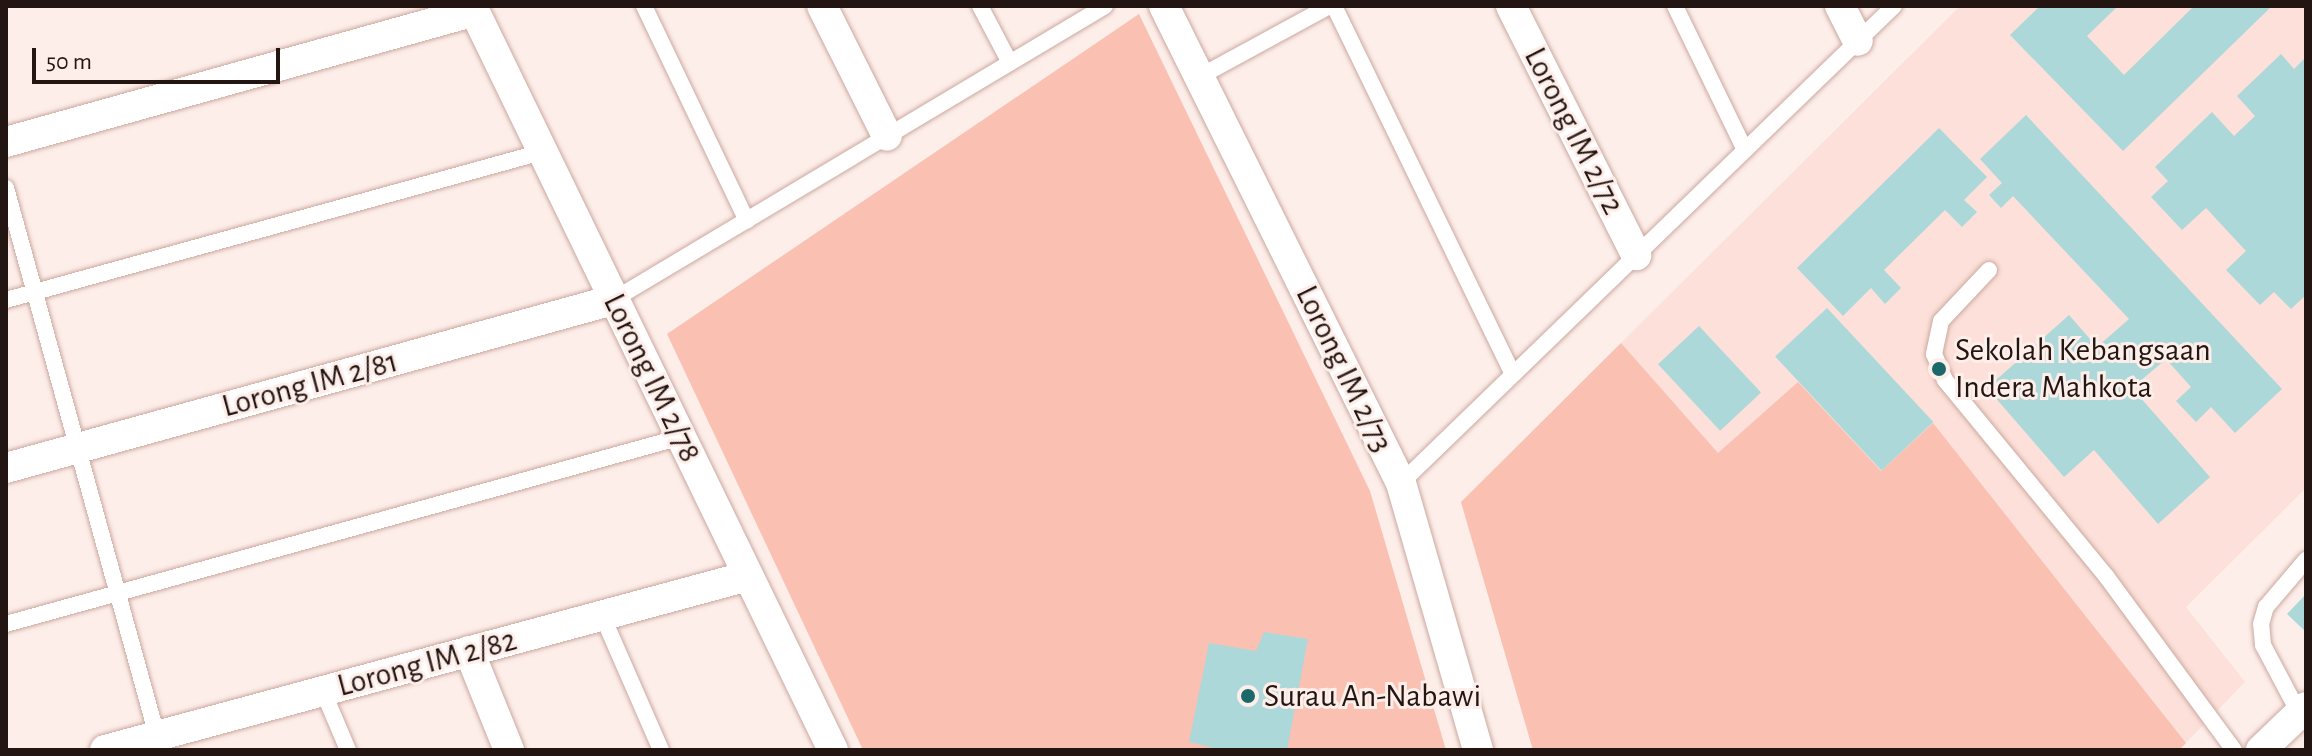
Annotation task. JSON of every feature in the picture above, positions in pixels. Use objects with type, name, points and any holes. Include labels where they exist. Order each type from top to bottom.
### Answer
[{"type":"street","points":[[822,6],[887,136]]},
{"type":"street","name":"Lorong IM 2/73","points":[[1164,6],[1401,483],[1478,750]]},
{"type":"street","name":"Lorong IM 2/72","points":[[1511,6],[1636,255]]},
{"type":"street","points":[[1840,6],[1858,41]]},
{"type":"street","points":[[6,142],[473,9]]},
{"type":"street","name":"Lorong IM 2/78","points":[[473,9],[833,750]]},
{"type":"street","name":"Lorong IM 2/81","points":[[6,468],[613,300]]},
{"type":"street","name":"Lorong IM 2/82","points":[[105,750],[179,738],[323,691],[748,576]]},
{"type":"street","points":[[469,651],[509,750]]},
{"type":"street","points":[[2261,750],[2302,710]]},
{"type":"lane","points":[[644,6],[747,221]]},
{"type":"lane","points":[[980,6],[1010,63]]},
{"type":"lane","points":[[613,300],[1105,6]]},
{"type":"lane","points":[[1199,77],[1331,6],[1513,374]]},
{"type":"lane","points":[[1675,6],[1745,150]]},
{"type":"lane","points":[[1401,483],[1894,6]]},
{"type":"lane","points":[[6,300],[542,152]]},
{"type":"lane","points":[[6,188],[117,594],[179,738]]},
{"type":"lane","points":[[1989,270],[1941,321],[1934,354],[1945,380],[2106,576],[2234,750]]},
{"type":"lane","points":[[6,624],[681,437]]},
{"type":"lane","points":[[2302,710],[2263,645],[2261,624],[2266,607],[2306,560]]},
{"type":"lane","points":[[602,615],[661,750]]},
{"type":"lane","points":[[323,691],[348,750]]},
{"type":"shaded area","name":"Sekolah Kebangsaan Indera Mahkota","points":[[1960,6],[2306,6],[2306,488],[2186,607],[2245,682],[2179,750],[1533,750],[1461,502]]},
{"type":"shaded area","points":[[1139,14],[1370,491],[1446,750],[863,750],[667,334]]},
{"type":"shaded area","points":[[1621,343],[1718,453],[1798,382],[1881,471],[1933,423],[2186,743],[2179,750],[1533,750],[1461,502]]},
{"type":"building","points":[[2040,6],[2118,6],[2087,36],[2124,75],[2194,6],[2272,6],[2123,151],[2010,35]]},
{"type":"building","points":[[2281,54],[2294,69],[2306,57],[2306,295],[2291,309],[2274,292],[2260,305],[2226,270],[2246,251],[2206,208],[2182,230],[2151,197],[2168,181],[2155,167],[2212,112],[2234,136],[2255,116],[2237,96]]},
{"type":"building","points":[[2026,115],[2282,389],[2235,433],[2211,407],[2196,422],[2176,401],[2191,387],[2166,359],[2132,388],[2210,477],[2158,524],[2094,450],[2064,477],[1987,388],[2069,315],[2097,347],[2129,319],[2013,196],[2001,208],[1989,195],[2002,183],[1980,159]]},
{"type":"building","points":[[1939,128],[1987,177],[1964,200],[1977,212],[1962,227],[1945,210],[1884,270],[1901,288],[1885,304],[1871,288],[1843,316],[1797,268]]},
{"type":"building","points":[[1827,308],[1933,422],[1881,471],[1775,356]]},
{"type":"building","points":[[1699,326],[1761,393],[1720,431],[1658,364]]},
{"type":"building","points":[[2306,594],[2306,632],[2287,614]]},
{"type":"building","name":"Surau An-Nabawi","points":[[1264,632],[1308,639],[1287,750],[1222,750],[1189,742],[1209,643],[1256,651]]},
{"type":"place","name":"Sekolah Kebangsaan Indera Mahkota","points":[[1939,369]]},
{"type":"place","name":"Surau An-Nabawi","points":[[1248,696]]}]
